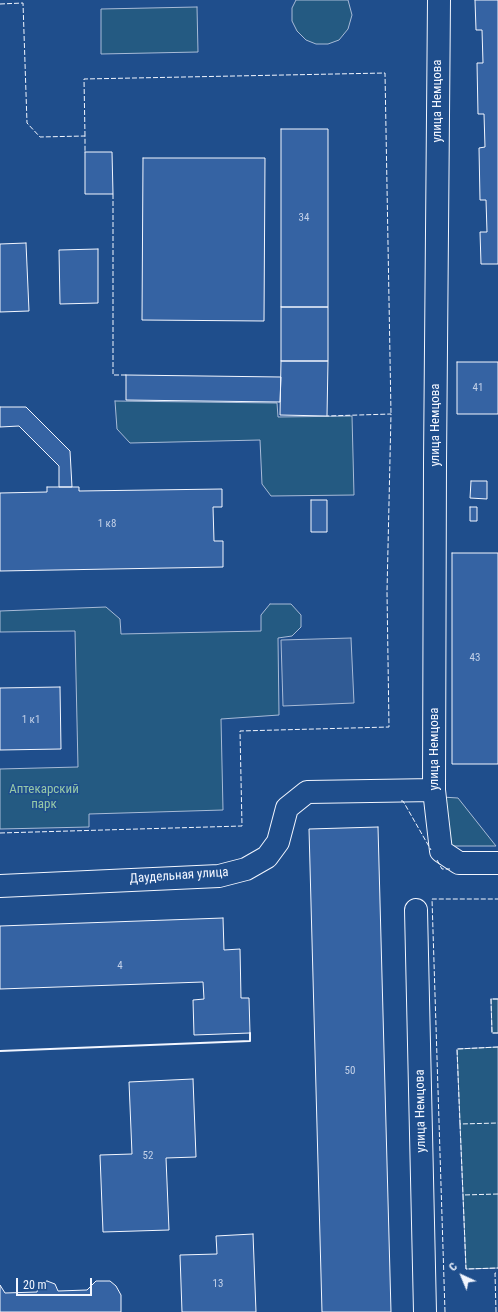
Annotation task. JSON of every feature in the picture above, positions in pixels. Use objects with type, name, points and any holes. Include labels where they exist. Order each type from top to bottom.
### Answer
[{"type":"street","name":"улица Немцова","points":[[439,0],[434,790],[441,851],[459,863],[498,863]]},
{"type":"street","name":"Даудельная улица","points":[[0,886],[219,876],[246,869],[267,856],[278,842],[287,808],[307,792],[434,790]]},
{"type":"street","name":"улица Немцова","points":[[416,910],[425,1312]]},
{"type":"green space","points":[[296,0],[348,0],[352,15],[348,29],[339,40],[328,44],[316,44],[306,40],[297,31],[292,21],[292,8]]},
{"type":"green space","points":[[197,7],[198,52],[101,54],[101,9]]},
{"type":"green space","points":[[115,401],[277,403],[278,417],[352,416],[354,495],[271,496],[262,484],[260,440],[130,443],[117,429]]},
{"type":"green space","name":"Аптекарский парк","points":[[270,604],[291,604],[301,615],[301,627],[292,636],[278,638],[279,715],[221,719],[223,810],[89,814],[89,827],[0,829],[0,769],[78,767],[75,631],[0,632],[0,611],[106,607],[120,619],[121,634],[261,631],[261,615]]},
{"type":"green space","points":[[442,797],[458,798],[496,846],[449,846]]},
{"type":"green space","points":[[491,999],[498,999],[498,1033],[492,1033]]},
{"type":"green space","points":[[498,1047],[498,1268],[466,1269],[457,1049]]},
{"type":"shaded area","points":[[351,638],[354,703],[283,706],[281,640]]},
{"type":"building","points":[[475,0],[498,0],[498,264],[481,264],[480,232],[487,232],[486,200],[480,200],[479,148],[485,147],[484,114],[478,114],[477,63],[483,63],[482,30],[476,30]]},
{"type":"building","points":[[281,129],[328,129],[328,307],[281,307]]},
{"type":"building","points":[[85,152],[112,152],[113,194],[85,194]]},
{"type":"building","points":[[143,158],[265,158],[264,321],[142,320]]},
{"type":"building","points":[[26,243],[29,311],[0,312],[0,244]]},
{"type":"building","points":[[98,249],[98,303],[60,304],[59,250]]},
{"type":"building","points":[[281,307],[328,307],[328,361],[281,361]]},
{"type":"building","points":[[281,361],[328,361],[327,416],[280,415]]},
{"type":"building","points":[[457,362],[498,362],[498,414],[457,414]]},
{"type":"building","points":[[126,375],[281,377],[280,402],[126,400]]},
{"type":"building","points":[[0,407],[26,407],[70,451],[72,487],[59,487],[59,466],[19,426],[0,427]]},
{"type":"building","points":[[471,481],[487,481],[487,499],[470,498]]},
{"type":"building","points":[[47,487],[79,487],[79,491],[222,489],[222,507],[213,507],[214,541],[223,541],[223,567],[0,571],[0,493],[47,492]]},
{"type":"building","points":[[311,500],[327,500],[327,532],[311,532]]},
{"type":"building","points":[[470,507],[477,507],[477,521],[470,521]]},
{"type":"building","points":[[452,553],[498,553],[498,764],[452,764]]},
{"type":"building","points":[[60,687],[61,749],[0,750],[0,688]]},
{"type":"building","points":[[378,827],[391,1312],[322,1312],[309,829]]},
{"type":"building","points":[[223,918],[224,950],[240,949],[241,998],[249,998],[250,1033],[194,1035],[193,1000],[204,999],[203,982],[0,989],[0,926]]},
{"type":"building","points":[[193,1079],[196,1157],[166,1158],[169,1230],[103,1232],[100,1155],[132,1154],[129,1082]]},
{"type":"building","points":[[253,1234],[256,1312],[182,1312],[180,1255],[217,1254],[216,1236]]},
{"type":"building","points":[[47,1281],[55,1284],[58,1291],[87,1290],[96,1281],[110,1281],[116,1286],[121,1295],[121,1312],[0,1312],[0,1285],[5,1293],[37,1292],[39,1284]]},
{"type":"fence","points":[[0,4],[23,3],[27,123],[40,137],[85,136],[85,152]]},
{"type":"fence","points":[[85,136],[84,79],[385,73],[391,414]]},
{"type":"fence","points":[[113,194],[113,375],[126,375]]},
{"type":"fence","points":[[0,833],[242,826],[240,731],[389,727],[387,592],[391,414],[327,416]]},
{"type":"fence","points":[[401,801],[403,801],[431,850]]},
{"type":"fence","points":[[437,860],[442,869],[450,869]]},
{"type":"fence","points":[[445,1312],[432,899],[498,899]]},
{"type":"fence","points":[[498,999],[491,999],[492,1033],[498,1033]]},
{"type":"fence","points":[[498,1047],[457,1049],[460,1124],[498,1123]]},
{"type":"fence","points":[[460,1124],[463,1195]]},
{"type":"fence","points":[[498,1194],[463,1195],[466,1269],[498,1268]]},
{"type":"fence","points":[[496,1312],[495,1273],[498,1273]]},
{"type":"wall","points":[[0,1051],[250,1041],[250,1033]]}]
